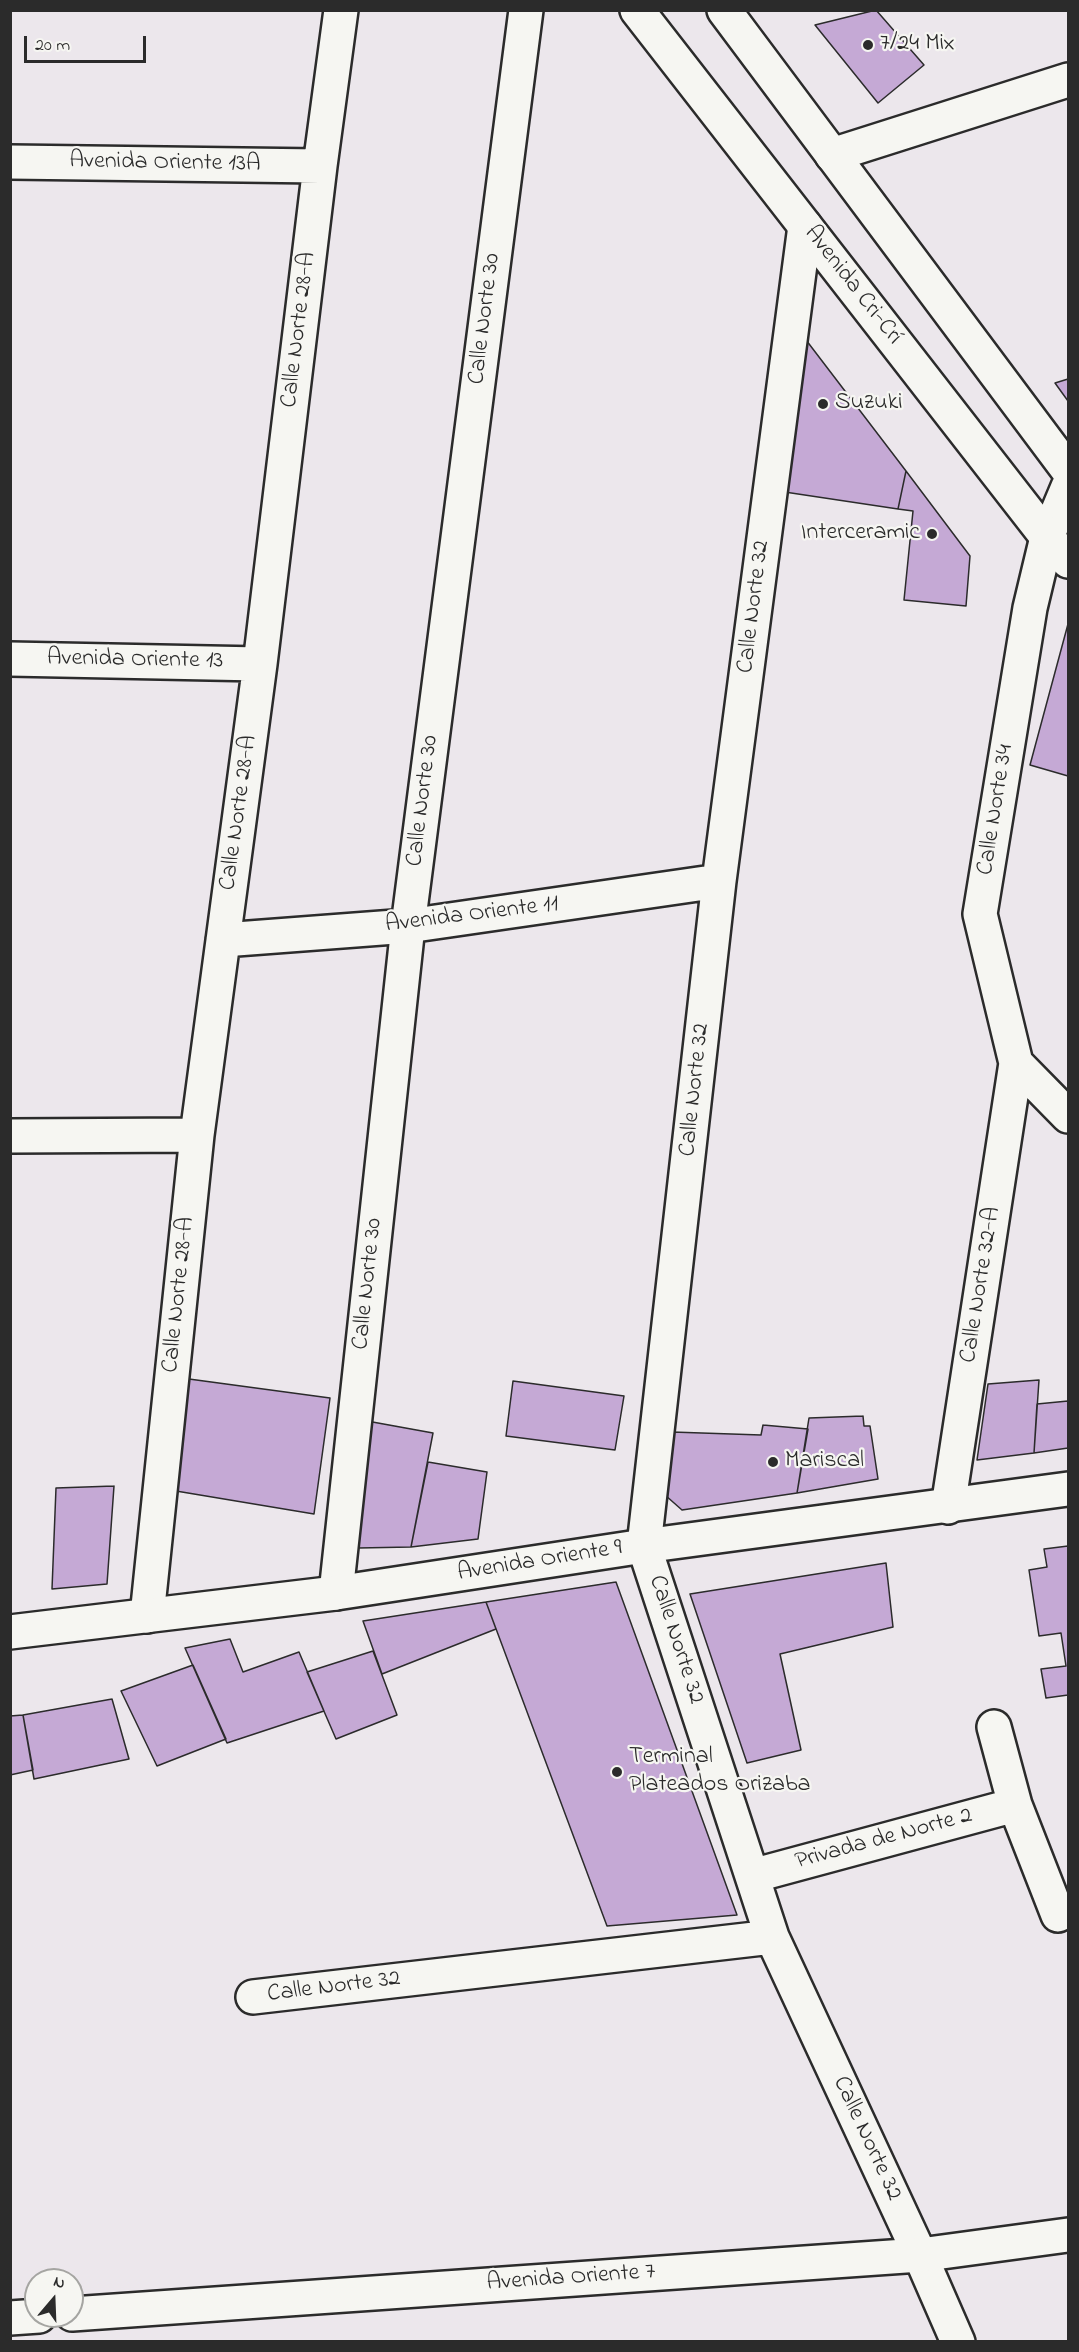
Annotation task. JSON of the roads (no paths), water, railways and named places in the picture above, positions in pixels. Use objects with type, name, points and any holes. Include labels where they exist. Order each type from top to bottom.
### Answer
[{"type":"street","name":"Calle Norte 28-A","points":[[147,1616],[197,1136],[260,664],[341,10]]},
{"type":"street","name":"Calle Norte 30","points":[[336,1593],[408,926],[526,10]]},
{"type":"street","name":"Avenida Cri-Crí","points":[[637,10],[1058,549]]},
{"type":"street","points":[[724,10],[1068,470]]},
{"type":"street","points":[[832,155],[1068,80]]},
{"type":"street","name":"Avenida Oriente 13A","points":[[10,162],[320,166]]},
{"type":"street","name":"Calle Norte 32","points":[[805,226],[719,881],[644,1546],[772,1937],[958,2342]]},
{"type":"street","name":"Calle Norte 34","points":[[1016,1063],[980,914],[1030,608],[1058,549],[1068,487]]},
{"type":"street","name":"Avenida Oriente 13","points":[[10,659],[260,664]]},
{"type":"street","name":"Avenida Oriente 11","points":[[223,940],[408,926],[719,881]]},
{"type":"street","points":[[1016,1063],[1068,1116]]},
{"type":"street","name":"Calle Norte 32-A","points":[[948,1507],[1016,1063]]},
{"type":"street","points":[[10,1136],[197,1136]]},
{"type":"street","name":"Avenida Oriente 9","points":[[10,1632],[336,1593],[644,1546],[948,1507],[1068,1489]]},
{"type":"street","points":[[994,1727],[1015,1805],[1058,1915]]},
{"type":"street","name":"Privada de Norte 2","points":[[752,1876],[1015,1805]]},
{"type":"street","name":"Calle Norte 32","points":[[254,1997],[772,1937]]},
{"type":"street","name":"Avenida Oriente 7","points":[[84,2313],[920,2255],[1068,2235]]},
{"type":"place","name":"7/24 Mix","points":[[868,45]]},
{"type":"place","name":"Suzuki","points":[[823,404]]},
{"type":"place","name":"Interceramic","points":[[932,534]]},
{"type":"place","name":"Mariscal","points":[[773,1462]]},
{"type":"place","name":"Terminal Plateados Orizaba","points":[[617,1772]]}]
